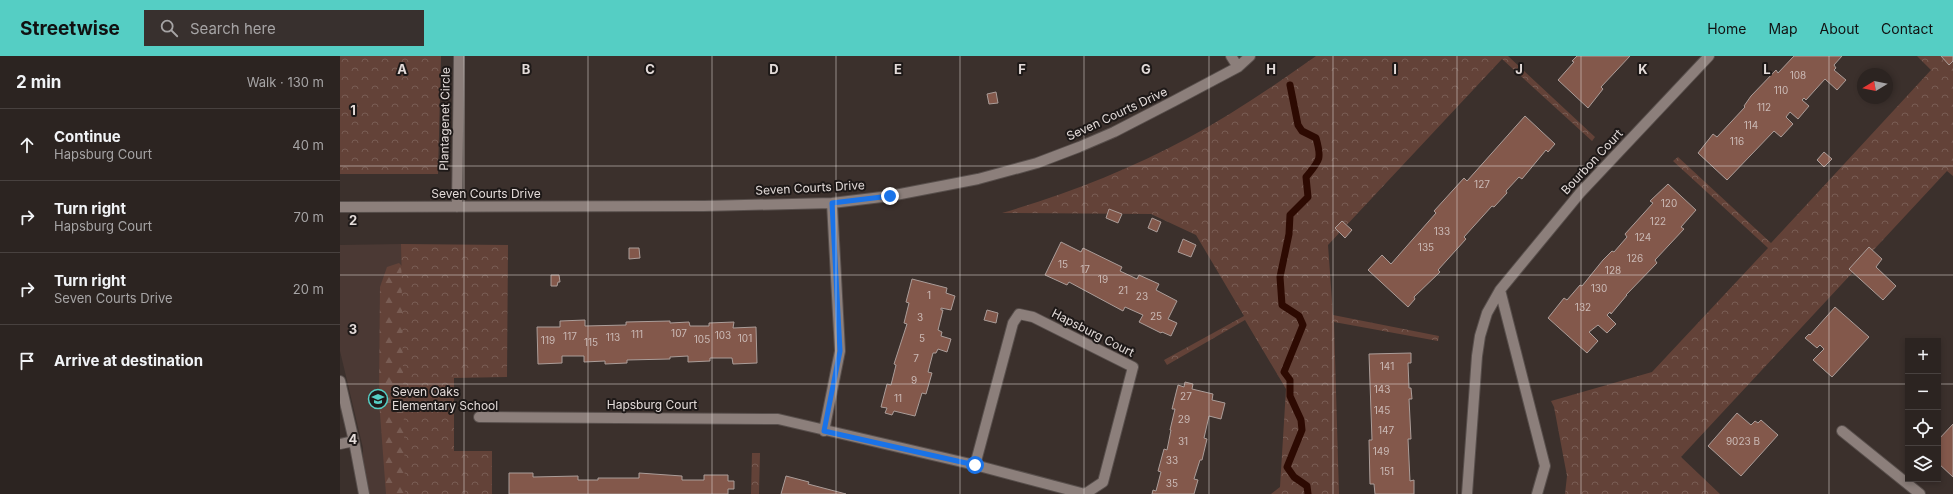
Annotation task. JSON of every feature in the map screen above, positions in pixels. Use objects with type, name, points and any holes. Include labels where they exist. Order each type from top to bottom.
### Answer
[{"type":"street","name":"Plantagenet Circle","points":[[457,207],[459,56]]},
{"type":"street","points":[[1231,56],[1238,66]]},
{"type":"street","name":"Seven Courts Drive","points":[[340,207],[704,206],[832,203],[890,196],[978,179],[1037,163],[1114,132],[1238,66],[1250,56]]},
{"type":"street","name":"Bourbon Court","points":[[1467,494],[1476,356],[1487,313],[1500,290],[1580,193],[1709,56]]},
{"type":"street","points":[[824,431],[840,351],[832,203]]},
{"type":"street","points":[[1500,290],[1545,466],[1537,494]]},
{"type":"street","name":"Hapsburg Court","points":[[479,417],[778,419],[824,431],[975,465],[1085,494],[1103,482],[1133,367],[1033,317],[1020,314],[1013,323],[975,465]]},
{"type":"street","points":[[340,381],[354,441],[364,494]]},
{"type":"street","points":[[1842,431],[1920,494]]},
{"type":"street","points":[[340,444],[354,441]]},
{"type":"shaded area","name":"Seven Oaks Elementary School","points":[[401,244],[405,494],[363,494],[363,448],[340,351],[340,245]]},
{"type":"green space","points":[[340,56],[441,56],[438,174],[340,174]]},
{"type":"green space","points":[[1316,56],[1508,56],[1595,137],[1592,141],[1502,59],[1328,245],[1333,315],[1439,336],[1438,341],[1334,322],[1339,494],[1271,494],[1280,487],[1286,389],[1245,320],[1167,365],[1164,360],[1244,316],[1196,235],[1151,214],[1002,213],[1050,198],[1097,180],[1166,150],[1205,129],[1237,109]]},
{"type":"green space","points":[[1917,56],[1943,56],[1953,60],[1953,176],[1947,171],[1681,457],[1720,494],[1565,494],[1567,476],[1554,407],[1551,401],[1652,372],[1768,248],[1673,161],[1678,157],[1771,243],[1931,70]]},
{"type":"green space","points":[[401,244],[508,245],[507,377],[454,378],[454,451],[492,451],[492,494],[405,494]]},
{"type":"green space","points":[[399,263],[411,275],[414,494],[386,494],[379,400],[380,287],[387,267]]},
{"type":"green space","points":[[752,453],[760,453],[759,494],[751,494]]},
{"type":"building","points":[[1577,56],[1630,56],[1601,87],[1603,89],[1588,108],[1558,80],[1574,62],[1572,61]]},
{"type":"building","points":[[1794,56],[1842,56],[1834,65],[1836,68],[1834,70],[1846,80],[1837,90],[1825,79],[1806,100],[1804,98],[1802,100],[1809,106],[1798,119],[1790,112],[1786,117],[1793,124],[1781,137],[1774,131],[1727,180],[1698,153],[1713,134],[1717,137],[1745,107],[1744,106],[1751,96],[1776,70],[1778,73]]},
{"type":"building","points":[[1941,56],[1953,56],[1953,61],[1949,65]]},
{"type":"building","points":[[996,92],[998,103],[989,104],[987,94]]},
{"type":"building","points":[[1525,116],[1555,144],[1548,152],[1546,150],[1522,179],[1519,177],[1506,191],[1507,193],[1494,207],[1492,206],[1464,237],[1466,239],[1438,270],[1440,272],[1414,297],[1415,299],[1408,307],[1368,270],[1382,255],[1391,264],[1436,213],[1434,211],[1464,178],[1467,181]]},
{"type":"building","points":[[1824,152],[1832,159],[1824,167],[1817,160]]},
{"type":"building","points":[[1668,184],[1696,210],[1681,227],[1684,229],[1655,260],[1657,263],[1626,295],[1611,314],[1610,312],[1607,315],[1616,324],[1607,333],[1598,325],[1589,332],[1598,341],[1587,353],[1548,318],[1564,298],[1567,300],[1580,285],[1582,286],[1603,260],[1612,251],[1614,252],[1627,237],[1625,234],[1653,203],[1650,201]]},
{"type":"building","points":[[1109,209],[1122,214],[1118,223],[1106,218]]},
{"type":"building","points":[[1152,218],[1161,222],[1157,232],[1148,228]]},
{"type":"building","points":[[1342,221],[1352,230],[1345,238],[1335,228]]},
{"type":"building","points":[[1183,239],[1196,245],[1191,257],[1178,252]]},
{"type":"building","points":[[1061,242],[1081,252],[1083,248],[1122,267],[1120,271],[1137,279],[1139,275],[1159,284],[1156,290],[1177,301],[1168,319],[1177,323],[1171,336],[1162,332],[1161,333],[1139,322],[1143,315],[1125,307],[1123,311],[1069,282],[1067,285],[1045,275]]},
{"type":"building","points":[[1869,247],[1882,259],[1876,267],[1896,286],[1883,300],[1849,269]]},
{"type":"building","points":[[629,248],[639,248],[640,258],[629,259]]},
{"type":"building","points":[[551,275],[559,275],[560,282],[558,282],[557,286],[551,286]]},
{"type":"building","points":[[912,279],[947,288],[946,293],[955,296],[951,310],[941,308],[941,310],[943,310],[938,330],[942,332],[941,336],[951,339],[947,352],[938,349],[936,353],[933,353],[928,372],[932,373],[926,394],[922,393],[915,416],[894,411],[892,415],[885,413],[887,408],[881,407],[887,384],[891,385],[896,365],[894,364],[907,324],[904,323],[909,303],[906,302]]},
{"type":"building","points":[[1835,307],[1869,337],[1832,377],[1813,360],[1824,349],[1820,345],[1817,348],[1805,338],[1809,334],[1810,335]]},
{"type":"building","points":[[987,310],[998,313],[996,323],[984,320]]},
{"type":"building","points":[[585,320],[585,326],[626,325],[626,322],[670,321],[670,323],[689,322],[690,326],[709,326],[709,323],[734,322],[733,328],[756,327],[757,363],[733,364],[732,358],[710,358],[710,361],[688,362],[688,356],[670,357],[670,359],[627,360],[627,363],[605,364],[605,361],[584,362],[584,356],[562,356],[562,363],[538,364],[537,327],[560,327],[560,321]]},
{"type":"building","points":[[1411,353],[1411,363],[1408,363],[1409,388],[1411,388],[1412,399],[1409,399],[1411,439],[1408,439],[1410,481],[1414,480],[1414,494],[1375,494],[1374,484],[1370,484],[1369,440],[1372,440],[1369,354]]},
{"type":"building","points":[[1185,382],[1193,384],[1192,389],[1213,394],[1212,400],[1225,403],[1221,419],[1209,416],[1204,438],[1207,439],[1202,460],[1200,460],[1194,479],[1198,480],[1194,494],[1152,494],[1153,490],[1156,491],[1161,472],[1158,471],[1164,449],[1167,450],[1175,409],[1172,409],[1178,385],[1184,387]]},
{"type":"building","points":[[1737,413],[1751,425],[1755,421],[1758,423],[1761,420],[1778,435],[1741,476],[1708,446]]},
{"type":"building","points":[[1953,424],[1953,477],[1941,466],[1941,437]]},
{"type":"building","points":[[509,473],[533,473],[533,477],[578,476],[578,480],[598,480],[598,478],[639,478],[639,473],[682,476],[682,480],[704,480],[704,475],[728,475],[728,481],[734,481],[734,489],[728,489],[728,494],[509,494]]},
{"type":"building","points":[[786,476],[809,482],[808,484],[846,494],[781,494]]},
{"type":"waterway","points":[[1290,85],[1298,125],[1302,131],[1316,138],[1319,151],[1317,163],[1306,177],[1308,197],[1290,215],[1289,234],[1280,277],[1282,305],[1299,316],[1303,325],[1284,372],[1290,380],[1290,396],[1301,420],[1302,430],[1287,467],[1294,477],[1307,486],[1308,494]]},
{"type":"place","name":"Seven Oaks Elementary School","points":[[378,399]]},
{"type":"route","points":[[890,196],[832,203],[840,351],[824,431],[975,465]]}]
